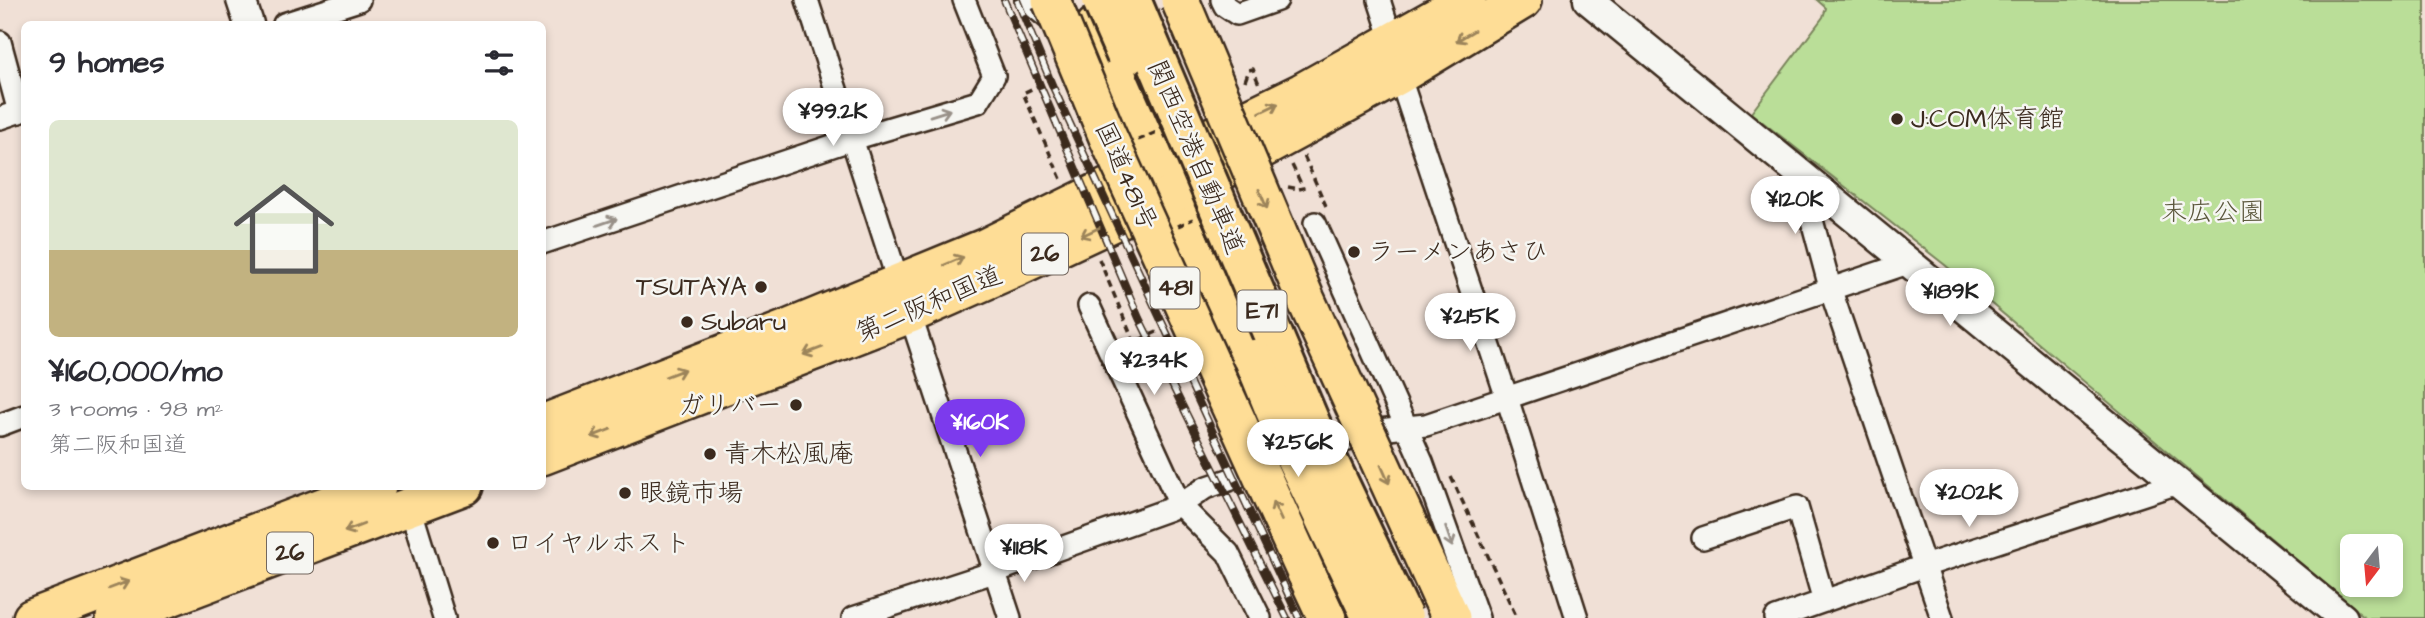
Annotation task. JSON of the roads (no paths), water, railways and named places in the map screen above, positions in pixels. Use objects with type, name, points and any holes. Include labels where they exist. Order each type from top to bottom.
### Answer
[{"type":"highway","name":"国道481号","points":[[1051,0],[1107,135],[1327,618]]},
{"type":"highway","name":"481","points":[[1084,0],[1354,618]]},
{"type":"highway","name":"関西空港自動車道","points":[[1102,0],[1288,442],[1372,618]]},
{"type":"highway","name":"関西空港自動車道","points":[[1131,0],[1312,427],[1403,618]]},
{"type":"highway","points":[[1143,0],[1218,173],[1421,618]]},
{"type":"highway","points":[[1180,0],[1301,288],[1451,618]]},
{"type":"highway","name":"第二阪和国道","points":[[1162,178],[1218,173],[1396,59],[1467,0]]},
{"type":"highway","name":"第二阪和国道","points":[[546,423],[904,299],[1019,266],[1162,178],[1204,140],[1302,92],[1396,59],[1522,0]]},
{"type":"highway","name":"第二阪和国道","points":[[546,454],[904,299]]},
{"type":"highway","name":"26","points":[[32,618],[367,490]]},
{"type":"highway","name":"26","points":[[115,618],[406,497],[443,490]]},
{"type":"street","points":[[241,0],[248,21]]},
{"type":"street","points":[[293,21],[359,0]]},
{"type":"street","points":[[807,0],[1010,618]]},
{"type":"street","points":[[546,242],[852,139],[978,102],[994,76],[964,0]]},
{"type":"street","points":[[1026,0],[1118,76]]},
{"type":"street","points":[[1222,0],[1225,6],[1237,14],[1277,0]]},
{"type":"street","points":[[1379,0],[1577,618]]},
{"type":"street","points":[[1588,0],[2343,618]]},
{"type":"street","points":[[0,42],[15,113]]},
{"type":"street","points":[[1821,192],[1809,209],[1831,290],[1942,618]]},
{"type":"street","points":[[1315,223],[1422,462],[1478,618]]},
{"type":"street","points":[[853,618],[994,572],[1180,505],[1205,488],[1379,430],[1426,425],[1908,263]]},
{"type":"street","points":[[1089,306],[1180,505],[1228,553],[1260,618]]},
{"type":"street","points":[[0,425],[21,417]]},
{"type":"street","points":[[1776,618],[1924,566],[2178,483]]},
{"type":"street","points":[[406,497],[444,618]]},
{"type":"street","points":[[1703,538],[1797,507],[1824,601]]},
{"type":"railway","points":[[1004,0],[1139,318],[1287,618]]},
{"type":"railway","points":[[1017,0],[1053,87],[1299,618]]},
{"type":"place","name":"J:COM体育館","points":[[1897,119]]},
{"type":"place","name":"ラーメンあさひ","points":[[1354,252]]},
{"type":"place","name":"TSUTAYA","points":[[761,287]]},
{"type":"place","name":"Subaru","points":[[687,322]]},
{"type":"place","name":"ガリバー","points":[[796,405]]},
{"type":"place","name":"青木松風庵","points":[[710,454]]},
{"type":"place","name":"眼鏡市場","points":[[625,493]]},
{"type":"place","name":"ロイヤルホスト","points":[[493,543]]},
{"type":"park label","name":"末広公園","points":[[2213,212]]}]
